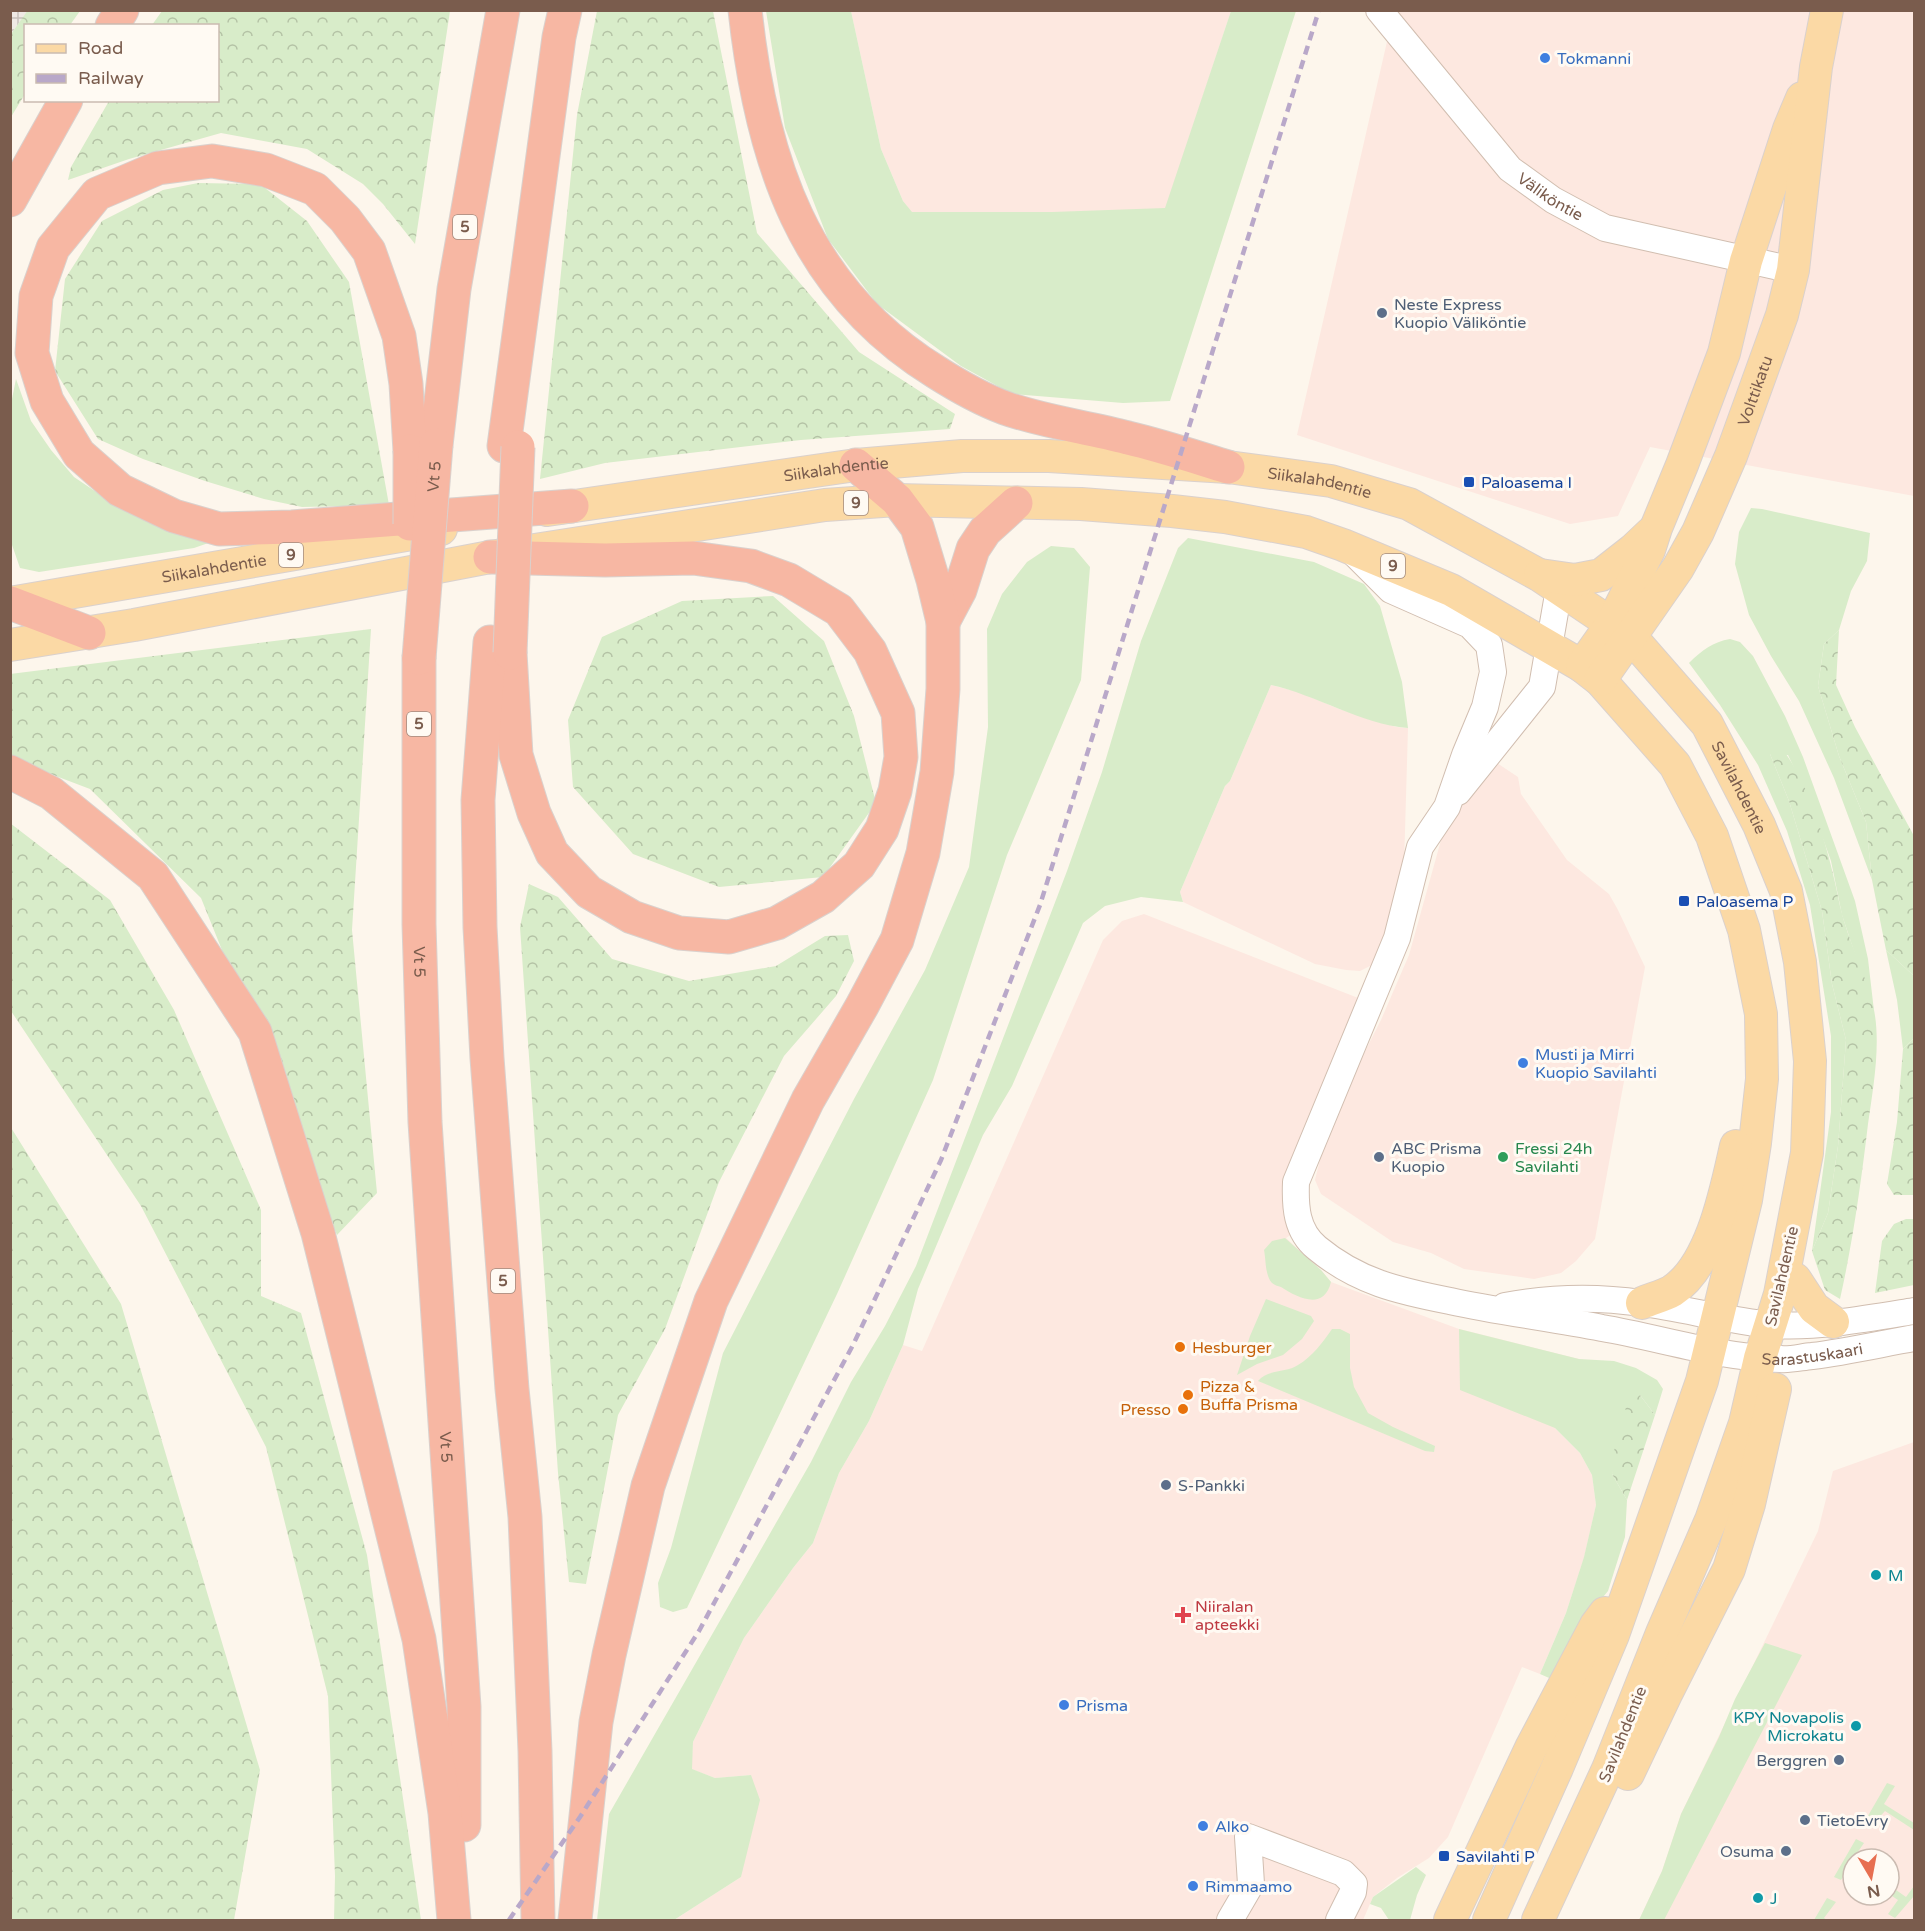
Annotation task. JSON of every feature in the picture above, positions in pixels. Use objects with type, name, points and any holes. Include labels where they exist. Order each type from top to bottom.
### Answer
[{"type":"highway","points":[[113,24],[122,10]]},
{"type":"highway","name":"Vt 5","points":[[464,1920],[464,1707],[425,1122],[419,924],[419,790],[414,659],[423,448],[454,289],[503,10]]},
{"type":"highway","points":[[745,10],[759,101],[786,194],[806,238],[830,275],[867,319],[910,356],[952,382],[1004,407],[1228,466]]},
{"type":"highway","name":"5","points":[[538,1920],[536,1751],[525,1517],[510,1366],[487,1059],[480,927],[478,800],[500,648],[511,446],[562,24]]},
{"type":"highway","points":[[10,200],[65,102]]},
{"type":"highway","points":[[423,448],[406,384],[399,336],[369,251],[345,219],[315,189],[266,170],[212,161],[158,168],[97,194],[53,248],[36,296],[32,353],[47,401],[79,454],[120,490],[174,516],[219,529],[292,527],[572,506]]},
{"type":"highway","points":[[576,1920],[596,1722],[648,1486],[716,1290],[808,1100],[897,940],[923,853],[937,772],[944,689],[943,622],[917,526],[897,500],[855,465]]},
{"type":"highway","points":[[943,622],[960,590],[973,549],[985,531],[1016,503]]},
{"type":"highway","points":[[490,557],[605,560],[693,558],[751,566],[789,580],[838,610],[870,651],[898,713],[901,757],[895,791],[882,829],[859,865],[823,897],[777,923],[729,937],[679,933],[632,917],[589,892],[552,853],[534,813],[516,755],[500,648]]},
{"type":"highway","points":[[10,603],[89,633]]},
{"type":"highway","points":[[10,772],[51,793],[153,876],[255,1032],[318,1233],[419,1638],[445,1814],[454,1920]]},
{"type":"main road","name":"Volttikatu","points":[[1591,673],[1621,631],[1678,568],[1698,532],[1722,479],[1782,315],[1793,270],[1816,67],[1827,10]]},
{"type":"main road","name":"Volttikatu","points":[[1621,631],[1656,528],[1724,352],[1746,261],[1789,129],[1816,67]]},
{"type":"main road","name":"Siikalahdentie","points":[[10,603],[572,506],[855,465],[962,456],[1049,456],[1228,466],[1331,481],[1409,504],[1549,582],[1621,631]]},
{"type":"main road","name":"9","points":[[10,645],[89,633],[490,557],[825,505],[897,500],[1092,505],[1225,517],[1306,532],[1349,547],[1451,590],[1591,673]]},
{"type":"main road","name":"Volttikatu","points":[[1549,582],[1575,580],[1601,574],[1633,550],[1656,528]]},
{"type":"main road","name":"Savilahdentie","points":[[1538,1920],[1617,1748],[1662,1633],[1711,1520],[1745,1423],[1771,1359],[1779,1325],[1780,1294],[1807,1153],[1810,1061],[1800,962],[1786,891],[1759,825],[1707,724],[1621,631]]},
{"type":"main road","points":[[1491,1916],[1609,1646],[1702,1381],[1746,1200],[1762,1079],[1761,1014],[1744,930],[1712,836],[1675,765],[1591,673]]},
{"type":"main road","points":[[1642,1303],[1672,1290],[1694,1269],[1698,1262],[1720,1211],[1746,1104],[1762,1079]]},
{"type":"main road","points":[[1791,1240],[1796,1279],[1814,1308],[1833,1322]]},
{"type":"main road","points":[[1779,1325],[1796,1279]]},
{"type":"main road","points":[[1561,1920],[1667,1692],[1730,1569],[1749,1504],[1771,1359]]},
{"type":"main road","points":[[1450,1920],[1530,1748],[1596,1625],[1634,1574]]},
{"type":"street","name":"Väliköntie","points":[[1379,10],[1510,169],[1553,200],[1605,228],[1793,270]]},
{"type":"street","points":[[1349,547],[1391,590],[1470,626],[1489,645],[1493,672],[1485,707],[1447,807]]},
{"type":"street","points":[[1447,807],[1542,687],[1549,647],[1549,582]]},
{"type":"street","name":"Sarastuskaari","points":[[1447,807],[1420,847],[1397,938],[1296,1182],[1295,1205],[1301,1228],[1315,1247],[1345,1268],[1377,1284],[1408,1293],[1602,1328],[1710,1351],[1771,1359],[1826,1354],[1914,1338]]},
{"type":"street","name":"Sarastuskaari","points":[[1487,1309],[1542,1299],[1591,1298],[1642,1303],[1718,1318],[1779,1325],[1833,1322],[1914,1311]]},
{"type":"street","points":[[1230,1920],[1251,1884],[1248,1837],[1343,1873],[1349,1878],[1354,1884],[1353,1892],[1339,1920]]},
{"type":"shaded area","points":[[11,11],[28,11],[11,34]]},
{"type":"shaded area","points":[[851,11],[1231,11],[1166,208],[958,274],[903,201],[881,149]]},
{"type":"shaded area","points":[[1394,11],[1914,11],[1914,496],[1650,447],[1618,516],[1570,524],[1297,435]]},
{"type":"shaded area","points":[[1271,685],[1299,692],[1339,709],[1396,727],[1408,728],[1404,866],[1384,948],[1374,964],[1360,971],[1315,964],[1183,902],[1180,892]]},
{"type":"shaded area","points":[[1497,763],[1518,777],[1521,794],[1567,860],[1609,894],[1645,967],[1595,1239],[1576,1261],[1561,1273],[1534,1279],[1464,1269],[1431,1253],[1393,1242],[1321,1194],[1315,1180],[1323,1148],[1358,1065],[1381,1020],[1409,955],[1460,772]]},
{"type":"shaded area","points":[[1144,914],[1371,1003],[1312,1139],[1301,1228],[1286,1238],[1331,1282],[1459,1329],[1579,1359],[1555,1428],[1580,1453],[1592,1475],[1596,1505],[1584,1558],[1566,1613],[1540,1674],[1522,1667],[1448,1837],[1429,1858],[1397,1878],[1373,1897],[1363,1920],[674,1920],[741,1877],[751,1775],[715,1778],[691,1769],[693,1742],[744,1638],[813,1543],[839,1473],[869,1421],[903,1345],[922,1351],[1103,940],[1122,921]]},
{"type":"shaded area","points":[[1914,1442],[1914,1920],[1639,1920],[1662,1871],[1681,1814],[1818,1531],[1833,1471]]},
{"type":"green space","points":[[28,10],[80,11],[71,24],[24,24],[24,96],[11,117],[11,34]]},
{"type":"green space","points":[[162,11],[450,11],[415,244],[383,204],[363,184],[307,149],[221,133],[129,159],[68,180],[71,167],[108,102],[219,102],[219,24],[153,24]]},
{"type":"green space","points":[[597,11],[713,11],[757,233],[859,352],[955,414],[950,429],[801,440],[605,463],[540,479],[577,115]]},
{"type":"green space","points":[[766,11],[851,11],[881,149],[903,201],[912,212],[1052,212],[1165,208],[1231,11],[1296,11],[1170,401],[1123,403],[1012,394],[961,366],[877,304],[828,239],[785,128]]},
{"type":"green space","points":[[198,183],[260,184],[307,221],[349,282],[389,505],[302,507],[264,499],[143,459],[98,439],[55,371],[65,279],[102,221],[163,190]]},
{"type":"green space","points":[[16,379],[31,421],[74,477],[117,506],[217,540],[194,548],[39,572],[20,568],[11,542],[10,409]]},
{"type":"green space","points":[[1751,508],[1870,533],[1867,561],[1851,591],[1839,630],[1824,644],[1818,686],[1839,756],[1866,822],[1872,880],[1834,778],[1799,701],[1749,615],[1735,564],[1739,532]]},
{"type":"green space","points":[[1188,538],[1314,562],[1364,584],[1380,606],[1402,682],[1408,728],[1373,721],[1305,695],[1271,685],[1180,892],[1183,902],[1141,897],[1105,906],[1083,923],[1012,1086],[983,1135],[918,1289],[903,1345],[869,1421],[839,1473],[813,1543],[744,1638],[693,1742],[692,1769],[715,1778],[751,1775],[760,1800],[741,1877],[674,1920],[597,1920],[609,1814],[811,1462],[851,1382],[885,1326],[916,1266],[1067,871],[1102,772],[1141,641],[1178,548]]},
{"type":"green space","points":[[1051,546],[1074,548],[1090,567],[1081,680],[1007,855],[933,1080],[837,1294],[687,1608],[673,1612],[660,1607],[658,1583],[671,1548],[723,1353],[854,1099],[925,970],[969,867],[988,727],[987,629],[1002,594],[1027,562]]},
{"type":"green space","points":[[773,596],[824,641],[854,716],[876,803],[823,877],[719,887],[633,854],[573,787],[568,720],[602,637],[682,601]]},
{"type":"green space","points":[[371,629],[352,930],[377,1193],[337,1235],[201,898],[90,789],[11,759],[10,674]]},
{"type":"green space","points":[[1839,630],[1836,685],[1855,727],[1914,836],[1914,976],[1886,950],[1872,880],[1866,822],[1839,756],[1818,686],[1824,644]]},
{"type":"green space","points":[[1730,639],[1740,642],[1753,656],[1785,716],[1803,757],[1855,901],[1868,959],[1874,1011],[1842,915],[1831,861],[1808,797],[1788,755],[1770,754],[1789,801],[1822,911],[1832,984],[1846,1040],[1838,1146],[1828,1213],[1812,1251],[1831,1112],[1831,1036],[1810,905],[1787,831],[1758,765],[1720,705],[1689,663],[1708,647]]},
{"type":"green space","points":[[1777,743],[1800,777],[1818,820],[1843,919],[1867,984],[1876,1024],[1874,1082],[1856,1212],[1840,1299],[1825,1290],[1812,1251],[1828,1213],[1838,1146],[1846,1040],[1832,984],[1822,911],[1789,801],[1770,754]]},
{"type":"green space","points":[[10,823],[110,900],[174,1010],[261,1210],[261,1296],[301,1313],[367,1555],[421,1920],[334,1920],[335,1876],[328,1696],[266,1447],[141,1206],[11,1011]]},
{"type":"green space","points":[[529,884],[558,897],[612,959],[689,981],[776,966],[825,936],[848,935],[854,961],[836,996],[784,1056],[719,1182],[665,1329],[618,1415],[586,1584],[569,1582],[558,1473],[520,927]]},
{"type":"green space","points":[[1886,950],[1914,976],[1914,1038],[1903,1049],[1897,1000]]},
{"type":"green space","points":[[1914,1038],[1914,1195],[1894,1195],[1887,1184],[1897,1122],[1903,1049]]},
{"type":"green space","points":[[10,1126],[121,1304],[260,1770],[234,1920],[11,1920]]},
{"type":"green space","points":[[1906,1219],[1914,1219],[1914,1285],[1875,1293],[1882,1241],[1894,1224]]},
{"type":"green space","points":[[1285,1238],[1331,1282],[1323,1297],[1310,1300],[1302,1298],[1270,1280],[1264,1250],[1272,1241]]},
{"type":"green space","points":[[1266,1299],[1311,1316],[1314,1321],[1302,1339],[1283,1355],[1257,1364],[1237,1375],[1250,1336]]},
{"type":"green space","points":[[1332,1329],[1340,1329],[1350,1334],[1350,1368],[1354,1387],[1368,1413],[1435,1446],[1434,1452],[1425,1451],[1258,1381],[1262,1377],[1303,1362],[1317,1349]]},
{"type":"green space","points":[[1459,1329],[1579,1359],[1614,1361],[1636,1368],[1657,1380],[1663,1389],[1655,1415],[1640,1395],[1612,1474],[1627,1500],[1625,1537],[1608,1591],[1585,1619],[1556,1681],[1540,1674],[1566,1613],[1584,1557],[1596,1505],[1592,1475],[1580,1453],[1555,1428],[1460,1390]]},
{"type":"green space","points":[[1640,1395],[1655,1415],[1627,1500],[1612,1474],[1614,1451],[1626,1407]]},
{"type":"green space","points":[[1765,1643],[1802,1655],[1664,1920],[1639,1920],[1662,1871],[1681,1814],[1735,1699]]},
{"type":"green space","points":[[1887,1783],[1895,1786],[1884,1804],[1914,1823],[1914,1830],[1885,1811],[1873,1824],[1865,1821]]},
{"type":"green space","points":[[1856,1839],[1864,1843],[1861,1847],[1851,1847]]},
{"type":"green space","points":[[1841,1865],[1841,1880],[1834,1877]]},
{"type":"green space","points":[[1416,1867],[1426,1875],[1410,1920],[1389,1920],[1381,1908],[1370,1904],[1373,1897]]},
{"type":"green space","points":[[1914,1886],[1914,1896],[1895,1918],[1888,1914],[1893,1907],[1901,1907],[1901,1893],[1906,1897]]},
{"type":"green space","points":[[1827,1898],[1836,1902],[1824,1918],[1827,1920],[1814,1920]]},
{"type":"railway","points":[[509,1920],[580,1817],[699,1631],[853,1345],[941,1160],[1040,905],[1319,10]]},
{"type":"place","name":"Tokmanni","points":[[1545,58]]},
{"type":"place","name":"Neste Express Kuopio Väliköntie","points":[[1382,313]]},
{"type":"place","name":"Paloasema I","points":[[1469,482]]},
{"type":"place","name":"Paloasema P","points":[[1684,901]]},
{"type":"place","name":"Musti ja Mirri Kuopio Savilahti","points":[[1523,1063]]},
{"type":"place","name":"ABC Prisma Kuopio","points":[[1379,1157]]},
{"type":"place","name":"Fressi 24h Savilahti","points":[[1503,1157]]},
{"type":"place","name":"Hesburger","points":[[1180,1347]]},
{"type":"place","name":"Pizza & Buffa Prisma","points":[[1188,1395]]},
{"type":"place","name":"Presso","points":[[1183,1409]]},
{"type":"place","name":"S-Pankki","points":[[1166,1485]]},
{"type":"place","name":"M","points":[[1876,1575]]},
{"type":"place","name":"Niiralan apteekki","points":[[1183,1615]]},
{"type":"place","name":"Prisma","points":[[1064,1705]]},
{"type":"place","name":"KPY Novapolis Microkatu","points":[[1856,1726]]},
{"type":"place","name":"Berggren","points":[[1839,1760]]},
{"type":"place","name":"TietoEvry","points":[[1805,1820]]},
{"type":"place","name":"Alko","points":[[1203,1826]]},
{"type":"place","name":"Osuma","points":[[1786,1851]]},
{"type":"place","name":"Savilahti P","points":[[1444,1856]]},
{"type":"place","name":"Rimmaamo","points":[[1193,1886]]},
{"type":"place","name":"J","points":[[1758,1898]]}]
